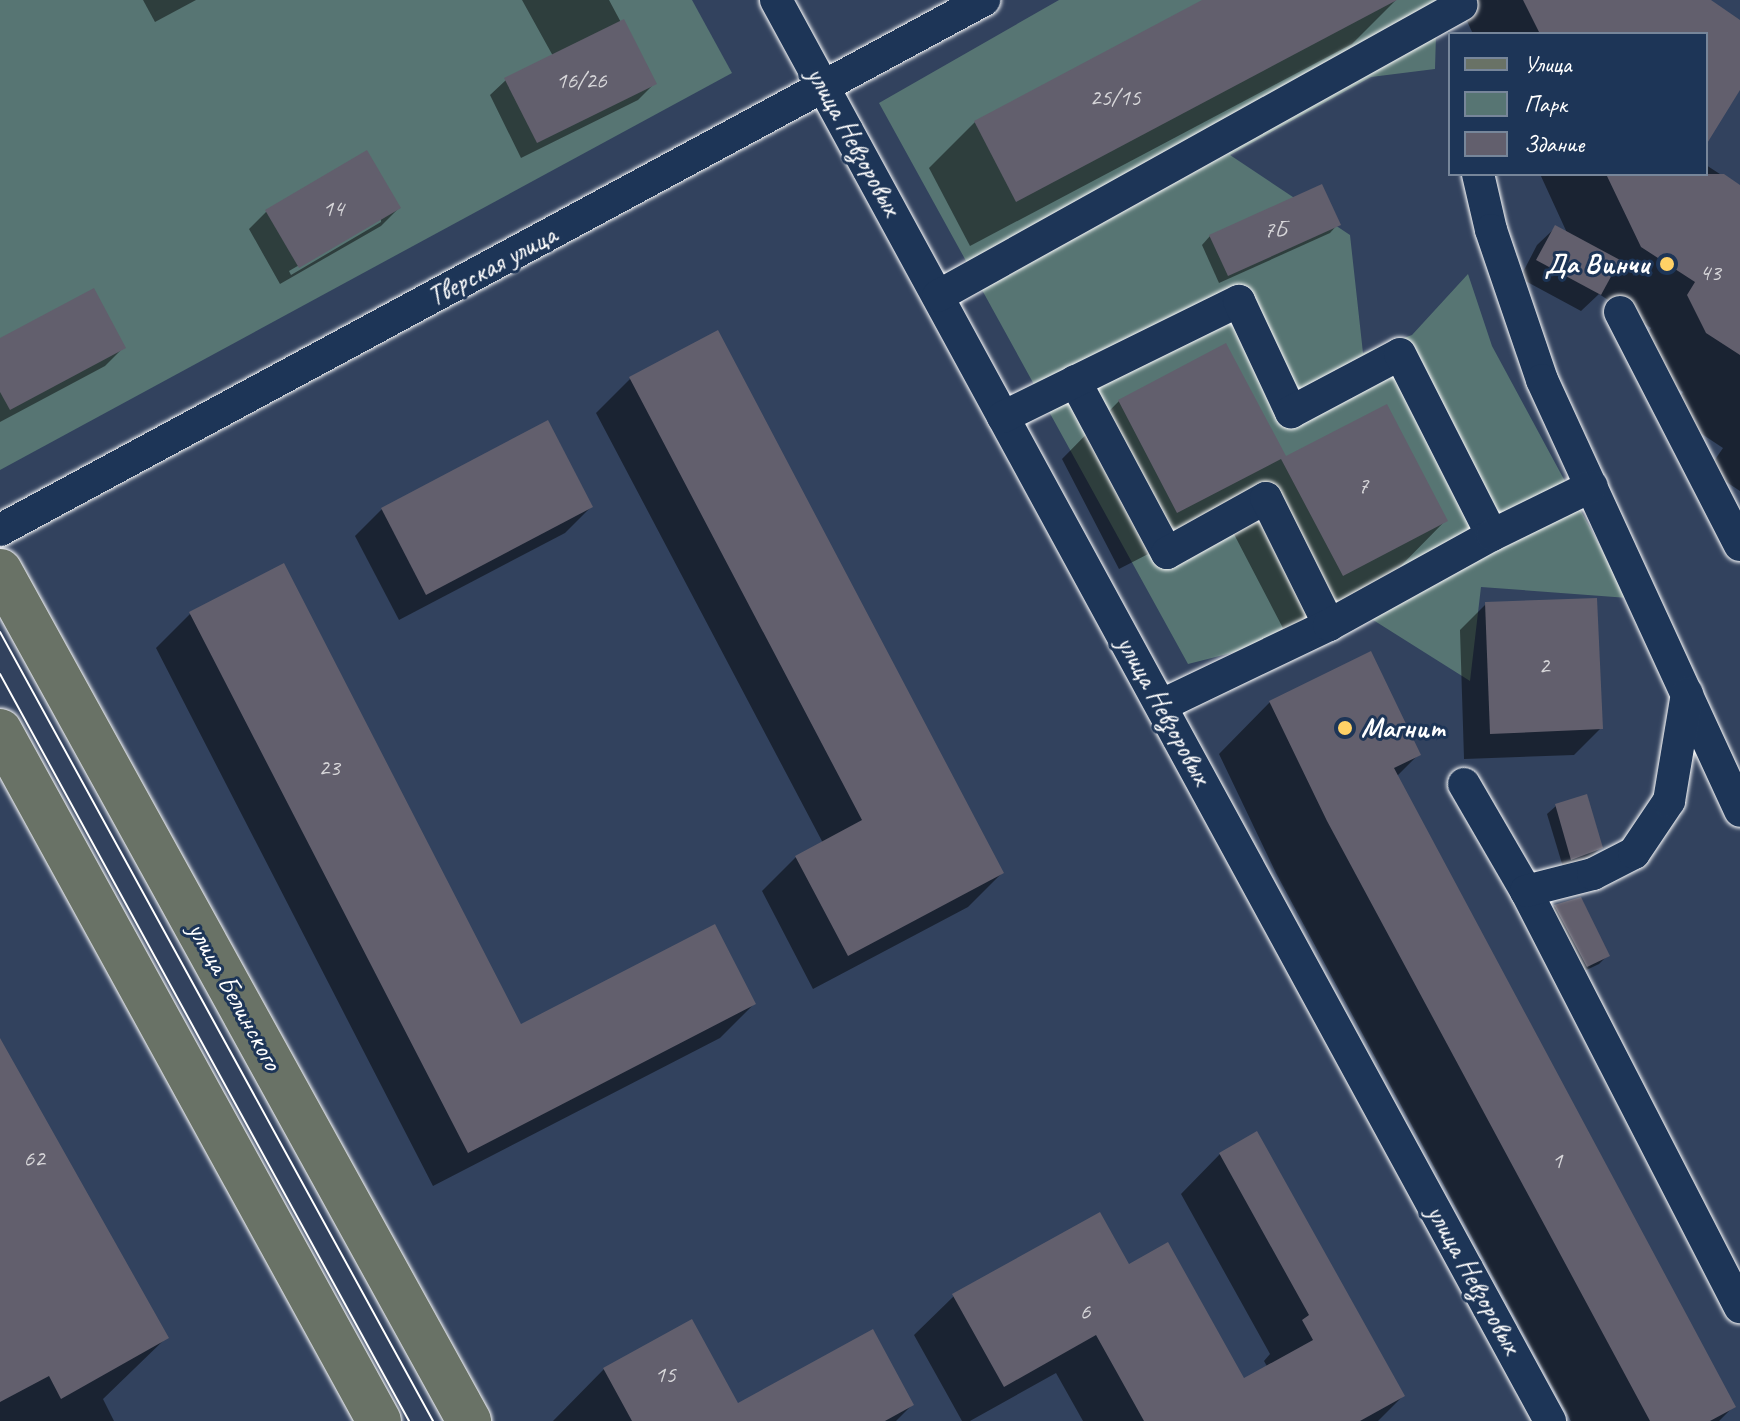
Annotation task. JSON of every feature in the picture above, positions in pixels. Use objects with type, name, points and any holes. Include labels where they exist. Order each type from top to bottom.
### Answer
[{"type":"main road","name":"улица Белинского","points":[[0,571],[469,1421]]},
{"type":"main road","points":[[0,731],[379,1421]]},
{"type":"street","name":"улица Невзоровых","points":[[776,0],[1550,1421]]},
{"type":"street","name":"Тверская улица","points":[[0,530],[984,0]]},
{"type":"street","points":[[938,296],[1462,13]]},
{"type":"street","points":[[1478,176],[1491,230],[1542,380],[1687,693],[1733,768],[1740,811]]},
{"type":"street","points":[[1003,417],[1239,301],[1291,412],[1400,354],[1492,535]]},
{"type":"street","points":[[1620,312],[1740,545]]},
{"type":"street","points":[[1075,381],[1167,553],[1266,498],[1329,625]]},
{"type":"street","points":[[1162,705],[1329,625],[1492,535],[1592,486]]},
{"type":"street","points":[[1526,891],[1593,874],[1634,853],[1669,801],[1687,693]]},
{"type":"street","points":[[1464,784],[1526,891],[1740,1307]]},
{"type":"green space","points":[[0,0],[692,0],[732,73],[0,470]]},
{"type":"green space","points":[[1059,0],[1437,0],[1435,69],[1371,77],[1230,155],[1350,235],[1363,353],[1412,335],[1468,274],[1492,346],[1628,598],[1481,587],[1470,681],[1370,618],[1188,664],[879,103]]},
{"type":"building","points":[[1202,0],[1397,0],[1016,202],[974,121]]},
{"type":"building","points":[[1523,0],[1711,0],[1740,20],[1740,90],[1708,142],[1708,32],[1539,32]]},
{"type":"building","points":[[624,19],[657,84],[537,143],[504,78]]},
{"type":"building","points":[[367,150],[401,208],[299,268],[265,210]]},
{"type":"building","points":[[1724,174],[1740,185],[1740,355],[1706,333],[1687,295],[1695,282],[1641,247],[1607,176]]},
{"type":"building","points":[[1322,184],[1341,225],[1228,276],[1209,235]]},
{"type":"building","points":[[1555,225],[1620,260],[1601,295],[1536,260]]},
{"type":"building","points":[[94,288],[126,348],[10,410],[0,392],[0,338]]},
{"type":"building","points":[[718,330],[1004,873],[848,956],[795,856],[862,820],[629,377]]},
{"type":"building","points":[[1226,343],[1286,456],[1387,404],[1448,521],[1343,576],[1281,459],[1177,513],[1118,400]]},
{"type":"building","points":[[548,420],[593,507],[426,595],[381,508]]},
{"type":"building","points":[[284,563],[521,1024],[715,924],[756,1004],[468,1153],[189,612]]},
{"type":"building","points":[[1597,598],[1603,729],[1490,734],[1485,602]]},
{"type":"building","points":[[1371,651],[1421,755],[1394,768],[1736,1407],[1710,1421],[1650,1421],[1327,821],[1269,701]]},
{"type":"building","points":[[1587,794],[1603,848],[1571,860],[1555,804]]},
{"type":"building","points":[[1581,897],[1610,956],[1587,967],[1554,905]]},
{"type":"building","points":[[0,1038],[169,1338],[61,1399],[49,1376],[0,1402]]},
{"type":"building","points":[[1257,1131],[1405,1396],[1360,1421],[1144,1421],[1096,1335],[1004,1387],[952,1294],[1100,1212],[1129,1264],[1168,1242],[1244,1378],[1313,1340],[1302,1320],[1309,1315],[1219,1153]]},
{"type":"building","points":[[692,1319],[738,1403],[873,1329],[914,1405],[885,1421],[632,1421],[603,1368]]},
{"type":"tram line","points":[[0,632],[433,1421]]},
{"type":"tram line","points":[[0,674],[409,1421]]},
{"type":"place","name":"Да Винчи","points":[[1667,264]]},
{"type":"place","name":"Магнит","points":[[1345,728]]}]
